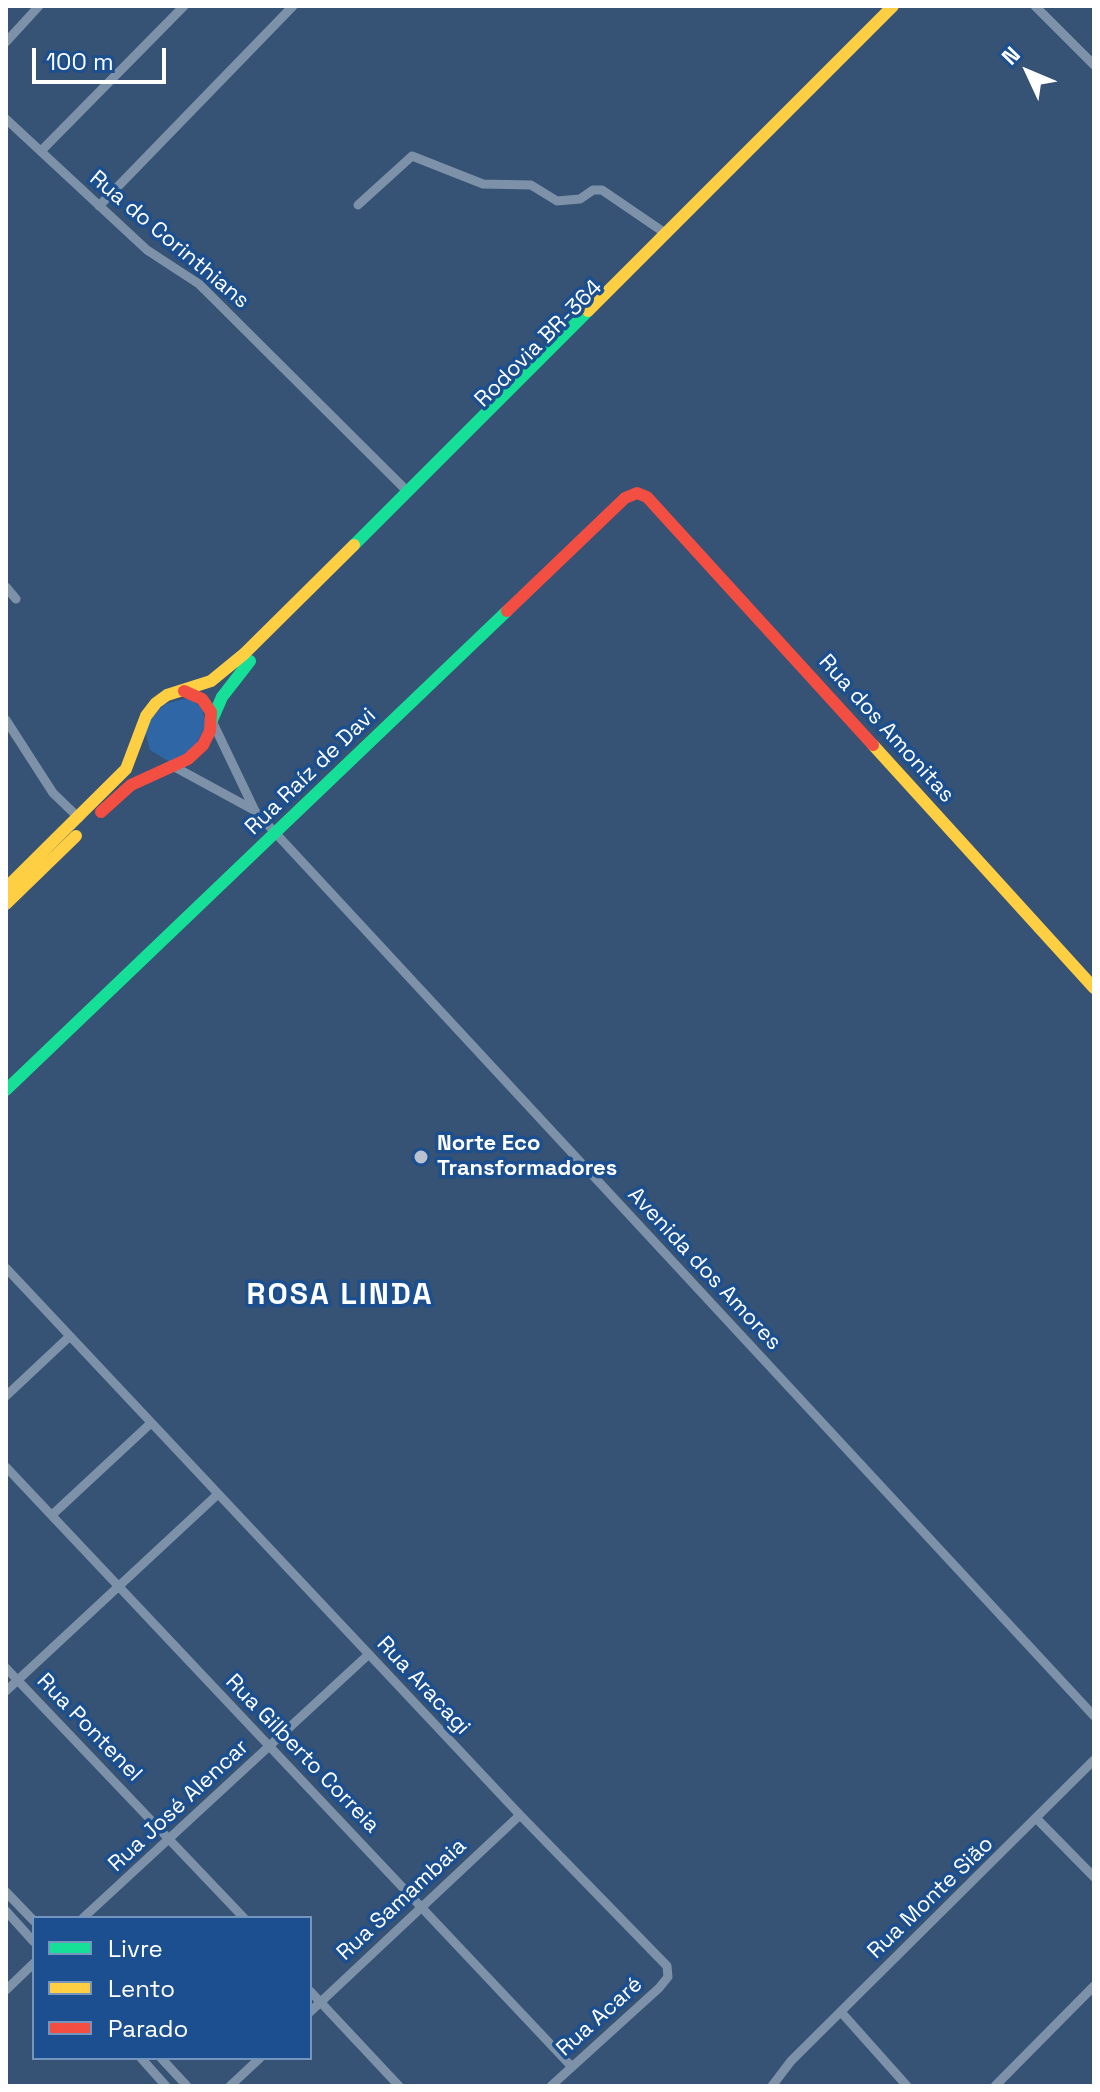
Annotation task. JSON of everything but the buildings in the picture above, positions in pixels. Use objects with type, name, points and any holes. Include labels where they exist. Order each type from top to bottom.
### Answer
[{"type":"main road","points":[[7,885],[126,769],[146,716],[156,703],[211,681],[244,654],[893,6]]},
{"type":"main road","name":"Rodovia BR-364","points":[[212,720],[222,697],[256,653],[906,6]]},
{"type":"main road","name":"Rua Raíz de Davi","points":[[6,1090],[625,498],[637,493],[647,497]]},
{"type":"main road","name":"Rua dos Amonitas","points":[[647,497],[1094,988]]},
{"type":"main road","points":[[6,904],[115,798],[197,752],[206,739],[212,720],[202,699],[184,691]]},
{"type":"main road","points":[[140,738],[150,758],[171,765]]},
{"type":"street","points":[[6,42],[39,6]]},
{"type":"street","points":[[41,151],[184,6]]},
{"type":"street","points":[[99,206],[293,6]]},
{"type":"street","points":[[1035,6],[1094,65]]},
{"type":"street","name":"Rua do Corinthians","points":[[6,119],[147,250],[171,269],[191,278],[217,301],[408,492]]},
{"type":"street","points":[[358,205],[412,156],[483,184],[531,185],[557,201],[580,199],[594,189],[605,190],[665,233]]},
{"type":"street","points":[[6,587],[16,599]]},
{"type":"street","points":[[6,720],[53,793],[79,818]]},
{"type":"street","name":"Avenida dos Amores","points":[[212,720],[255,811],[1094,1716]]},
{"type":"street","name":"Avenida dos Amores","points":[[171,765],[255,811]]},
{"type":"street","name":"Rua Aracagi","points":[[6,1268],[670,1972]]},
{"type":"street","points":[[6,1396],[70,1336]]},
{"type":"street","points":[[52,1515],[151,1423]]},
{"type":"street","name":"Rua Gilberto Correia","points":[[6,1467],[572,2067]]},
{"type":"street","points":[[6,1691],[218,1494]]},
{"type":"street","name":"Rua José Alencar","points":[[85,1916],[369,1654]]},
{"type":"street","name":"Rua Pontenel","points":[[6,1668],[242,1916]]},
{"type":"street","name":"Rua Monte Sião","points":[[772,2086],[791,2061],[1094,1760]]},
{"type":"street","name":"Rua Samambaia","points":[[312,2010],[520,1815]]},
{"type":"street","points":[[1037,1819],[1094,1877]]},
{"type":"street","points":[[6,1892],[32,1919]]},
{"type":"street","points":[[6,1911],[32,1940]]},
{"type":"street","points":[[6,1990],[32,1965]]},
{"type":"street","name":"Rua Acaré","points":[[551,2086],[659,1988],[670,1972]]},
{"type":"street","points":[[995,2086],[1094,1986]]},
{"type":"street","points":[[312,1993],[399,2086]]},
{"type":"street","points":[[841,2012],[907,2086]]},
{"type":"street","points":[[143,2060],[166,2086]]},
{"type":"street","points":[[163,2060],[181,2084]]},
{"type":"street","points":[[230,2086],[258,2060]]},
{"type":"shaded area","points":[[191,699],[202,708],[206,725],[192,752],[170,762],[150,750],[145,731],[149,720],[165,704]]},
{"type":"traffic: fast","points":[[354,545],[588,311]]},
{"type":"traffic: fast","points":[[6,1090],[507,611]]},
{"type":"traffic: fast","points":[[212,720],[222,697],[250,661]]},
{"type":"traffic: slow","points":[[588,311],[893,6]]},
{"type":"traffic: slow","points":[[6,888],[126,769],[146,716],[156,703],[167,695],[211,681],[244,654],[354,545]]},
{"type":"traffic: slow","points":[[873,745],[1094,988]]},
{"type":"traffic: slow","points":[[6,904],[76,836]]},
{"type":"traffic: jam","points":[[507,611],[625,498],[637,493],[647,497],[873,745]]},
{"type":"traffic: jam","points":[[101,812],[131,785],[188,759],[203,745],[210,731],[211,712],[202,699],[184,691]]},
{"type":"place","name":"Norte Eco Transformadores","points":[[421,1157]]},
{"type":"district","name":"ROSA LINDA","points":[[340,1296]]}]
